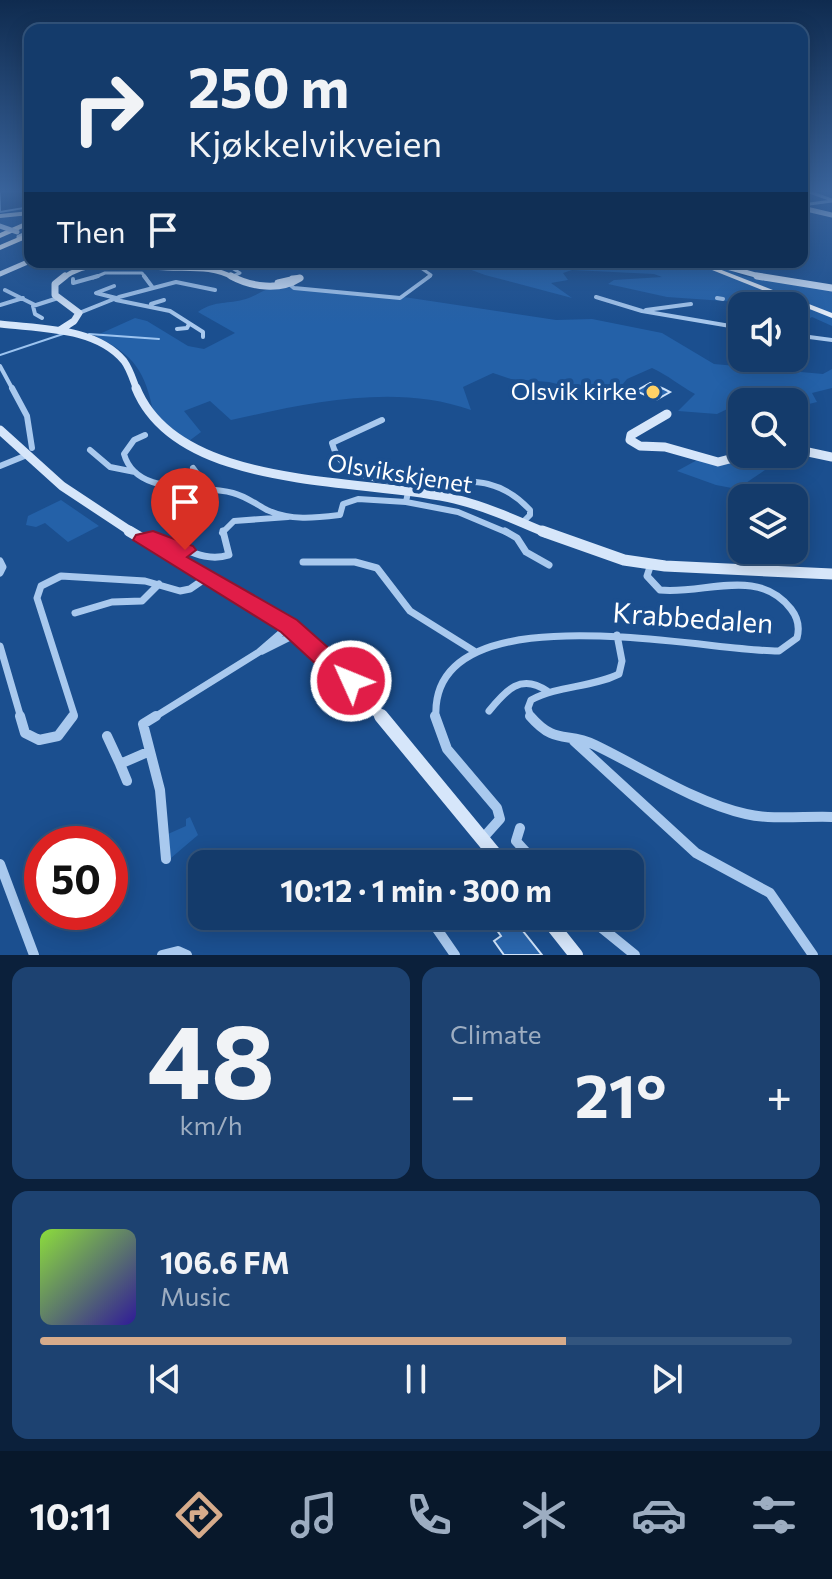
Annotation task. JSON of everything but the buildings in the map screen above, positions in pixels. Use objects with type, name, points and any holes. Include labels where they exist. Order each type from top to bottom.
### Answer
[{"type":"highway","points":[[0,247],[24,236]]},
{"type":"main road","points":[[0,274],[24,264]]},
{"type":"main road","points":[[60,330],[74,321],[79,313],[58,298],[54,293],[55,284],[66,276],[91,268]]},
{"type":"main road","points":[[199,268],[233,276],[247,284],[298,283],[300,278],[278,283]]},
{"type":"main road","points":[[710,268],[832,316]]},
{"type":"main road","points":[[730,268],[761,277],[832,288]]},
{"type":"main road","name":"Olsvikskjenet","points":[[0,324],[60,330],[89,337],[115,351],[126,363],[143,405],[156,422],[203,453],[255,470],[407,497],[468,503],[585,549],[651,564],[832,574]]},
{"type":"main road","points":[[667,414],[631,435],[631,442],[718,462],[728,459]]},
{"type":"main road","points":[[0,430],[29,452],[62,486],[143,540],[293,629],[351,681],[492,850]]},
{"type":"main road","points":[[808,452],[832,457]]},
{"type":"main road","points":[[556,930],[576,955]]},
{"type":"street","points":[[232,268],[240,273],[233,276]]},
{"type":"street","points":[[288,283],[294,288],[400,298],[409,295],[431,275],[421,268]]},
{"type":"street","points":[[73,279],[73,283],[77,284],[105,273],[142,273],[153,288]]},
{"type":"street","points":[[79,313],[114,299],[179,282],[206,294],[215,290]]},
{"type":"street","points":[[114,286],[96,293],[170,311],[203,332],[203,337]]},
{"type":"street","points":[[5,290],[35,305]]},
{"type":"street","points":[[596,297],[638,311],[728,326]]},
{"type":"street","points":[[0,305],[23,298]]},
{"type":"street","points":[[42,318],[32,310],[35,305],[58,298]]},
{"type":"street","points":[[147,305],[164,300]]},
{"type":"street","points":[[638,311],[691,304]]},
{"type":"street","points":[[177,329],[187,328],[189,324]]},
{"type":"street","points":[[808,337],[832,340]]},
{"type":"street","points":[[0,466],[29,452],[27,416],[1,369]]},
{"type":"street","points":[[382,420],[332,443],[334,457],[342,467],[388,479],[496,486],[530,510],[530,515],[522,523]]},
{"type":"street","points":[[145,435],[134,440],[124,454],[125,463],[135,472],[169,487],[232,493],[288,517]]},
{"type":"street","points":[[90,450],[105,465],[124,473],[135,472]]},
{"type":"street","points":[[193,468],[209,490]]},
{"type":"street","points":[[143,540],[153,538],[220,559],[229,555],[222,532],[231,522],[243,518],[270,521],[288,517],[341,515],[343,504],[353,499],[391,504],[407,497],[497,527],[517,538],[526,552],[549,565]]},
{"type":"street","points":[[0,561],[3,567],[0,573]]},
{"type":"street","points":[[303,562],[360,563],[375,567],[388,577],[401,601],[426,624],[474,651],[451,670],[441,685],[435,722],[449,753],[497,808],[500,819],[483,838]]},
{"type":"street","name":"Krabbedalen","points":[[474,651],[518,641],[617,635],[762,652],[790,647],[798,637],[798,619],[790,607],[770,592],[752,585],[727,583],[667,591],[648,579],[647,571],[651,564]]},
{"type":"street","points":[[0,646],[25,733],[32,739],[50,740],[67,729],[74,714],[37,598],[39,589],[50,580],[66,576],[159,584],[175,591],[185,590],[206,578]]},
{"type":"street","points":[[75,613],[112,602],[142,601],[159,584]]},
{"type":"street","points":[[166,859],[160,790],[143,727],[146,720],[293,629]]},
{"type":"street","points":[[617,635],[622,661],[619,674],[598,683],[547,691],[531,700],[528,708],[530,717],[547,734],[592,743],[630,765],[748,815],[832,817]]},
{"type":"street","points":[[489,711],[507,688],[516,682],[535,684],[547,691]]},
{"type":"street","points":[[107,736],[127,781]]},
{"type":"street","points":[[574,741],[702,858],[770,893],[813,955]]},
{"type":"street","points":[[120,764],[150,751]]},
{"type":"street","points":[[520,828],[516,841],[524,850]]},
{"type":"street","points":[[0,864],[34,955]]},
{"type":"street","points":[[438,930],[455,955]]},
{"type":"street","points":[[604,930],[635,955]]},
{"type":"street","points":[[162,955],[178,951],[187,955]]},
{"type":"shaded area","points":[[466,268],[725,268],[743,276],[832,290],[832,326],[812,317],[808,319],[808,292],[728,292],[728,301],[667,297],[608,284],[614,280],[662,277],[654,274],[572,270],[563,273],[568,280],[551,283],[572,298]]},
{"type":"shaded area","points":[[279,286],[404,297],[556,320],[592,319],[662,333],[714,364],[728,365],[728,372],[823,374],[832,369],[832,388],[812,393],[817,402],[809,404],[808,388],[728,388],[728,409],[717,414],[678,411],[695,394],[652,368],[627,379],[617,391],[621,399],[493,373],[463,387],[471,410],[412,398],[351,398],[231,420],[210,401],[184,411],[201,432],[189,441],[154,415],[147,387],[129,358],[95,336],[135,318],[147,321],[188,346],[204,349],[235,333],[198,312],[219,303],[247,299]]},
{"type":"shaded area","points":[[728,457],[728,468],[768,468],[744,484],[728,484],[728,487],[677,471],[699,459]]},
{"type":"shaded area","points":[[61,500],[99,526],[68,542],[45,523],[36,527],[26,525],[28,516]]},
{"type":"shaded area","points":[[190,817],[198,835],[171,858],[168,834],[186,826],[186,819]]},
{"type":"waterway","points":[[0,355],[63,334]]},
{"type":"waterway","points":[[89,334],[159,339]]},
{"type":"place","name":"Olsvik kirke","points":[[653,392]]},
{"type":"route","points":[[185,550],[153,538],[143,540],[289,626],[351,681]]}]
